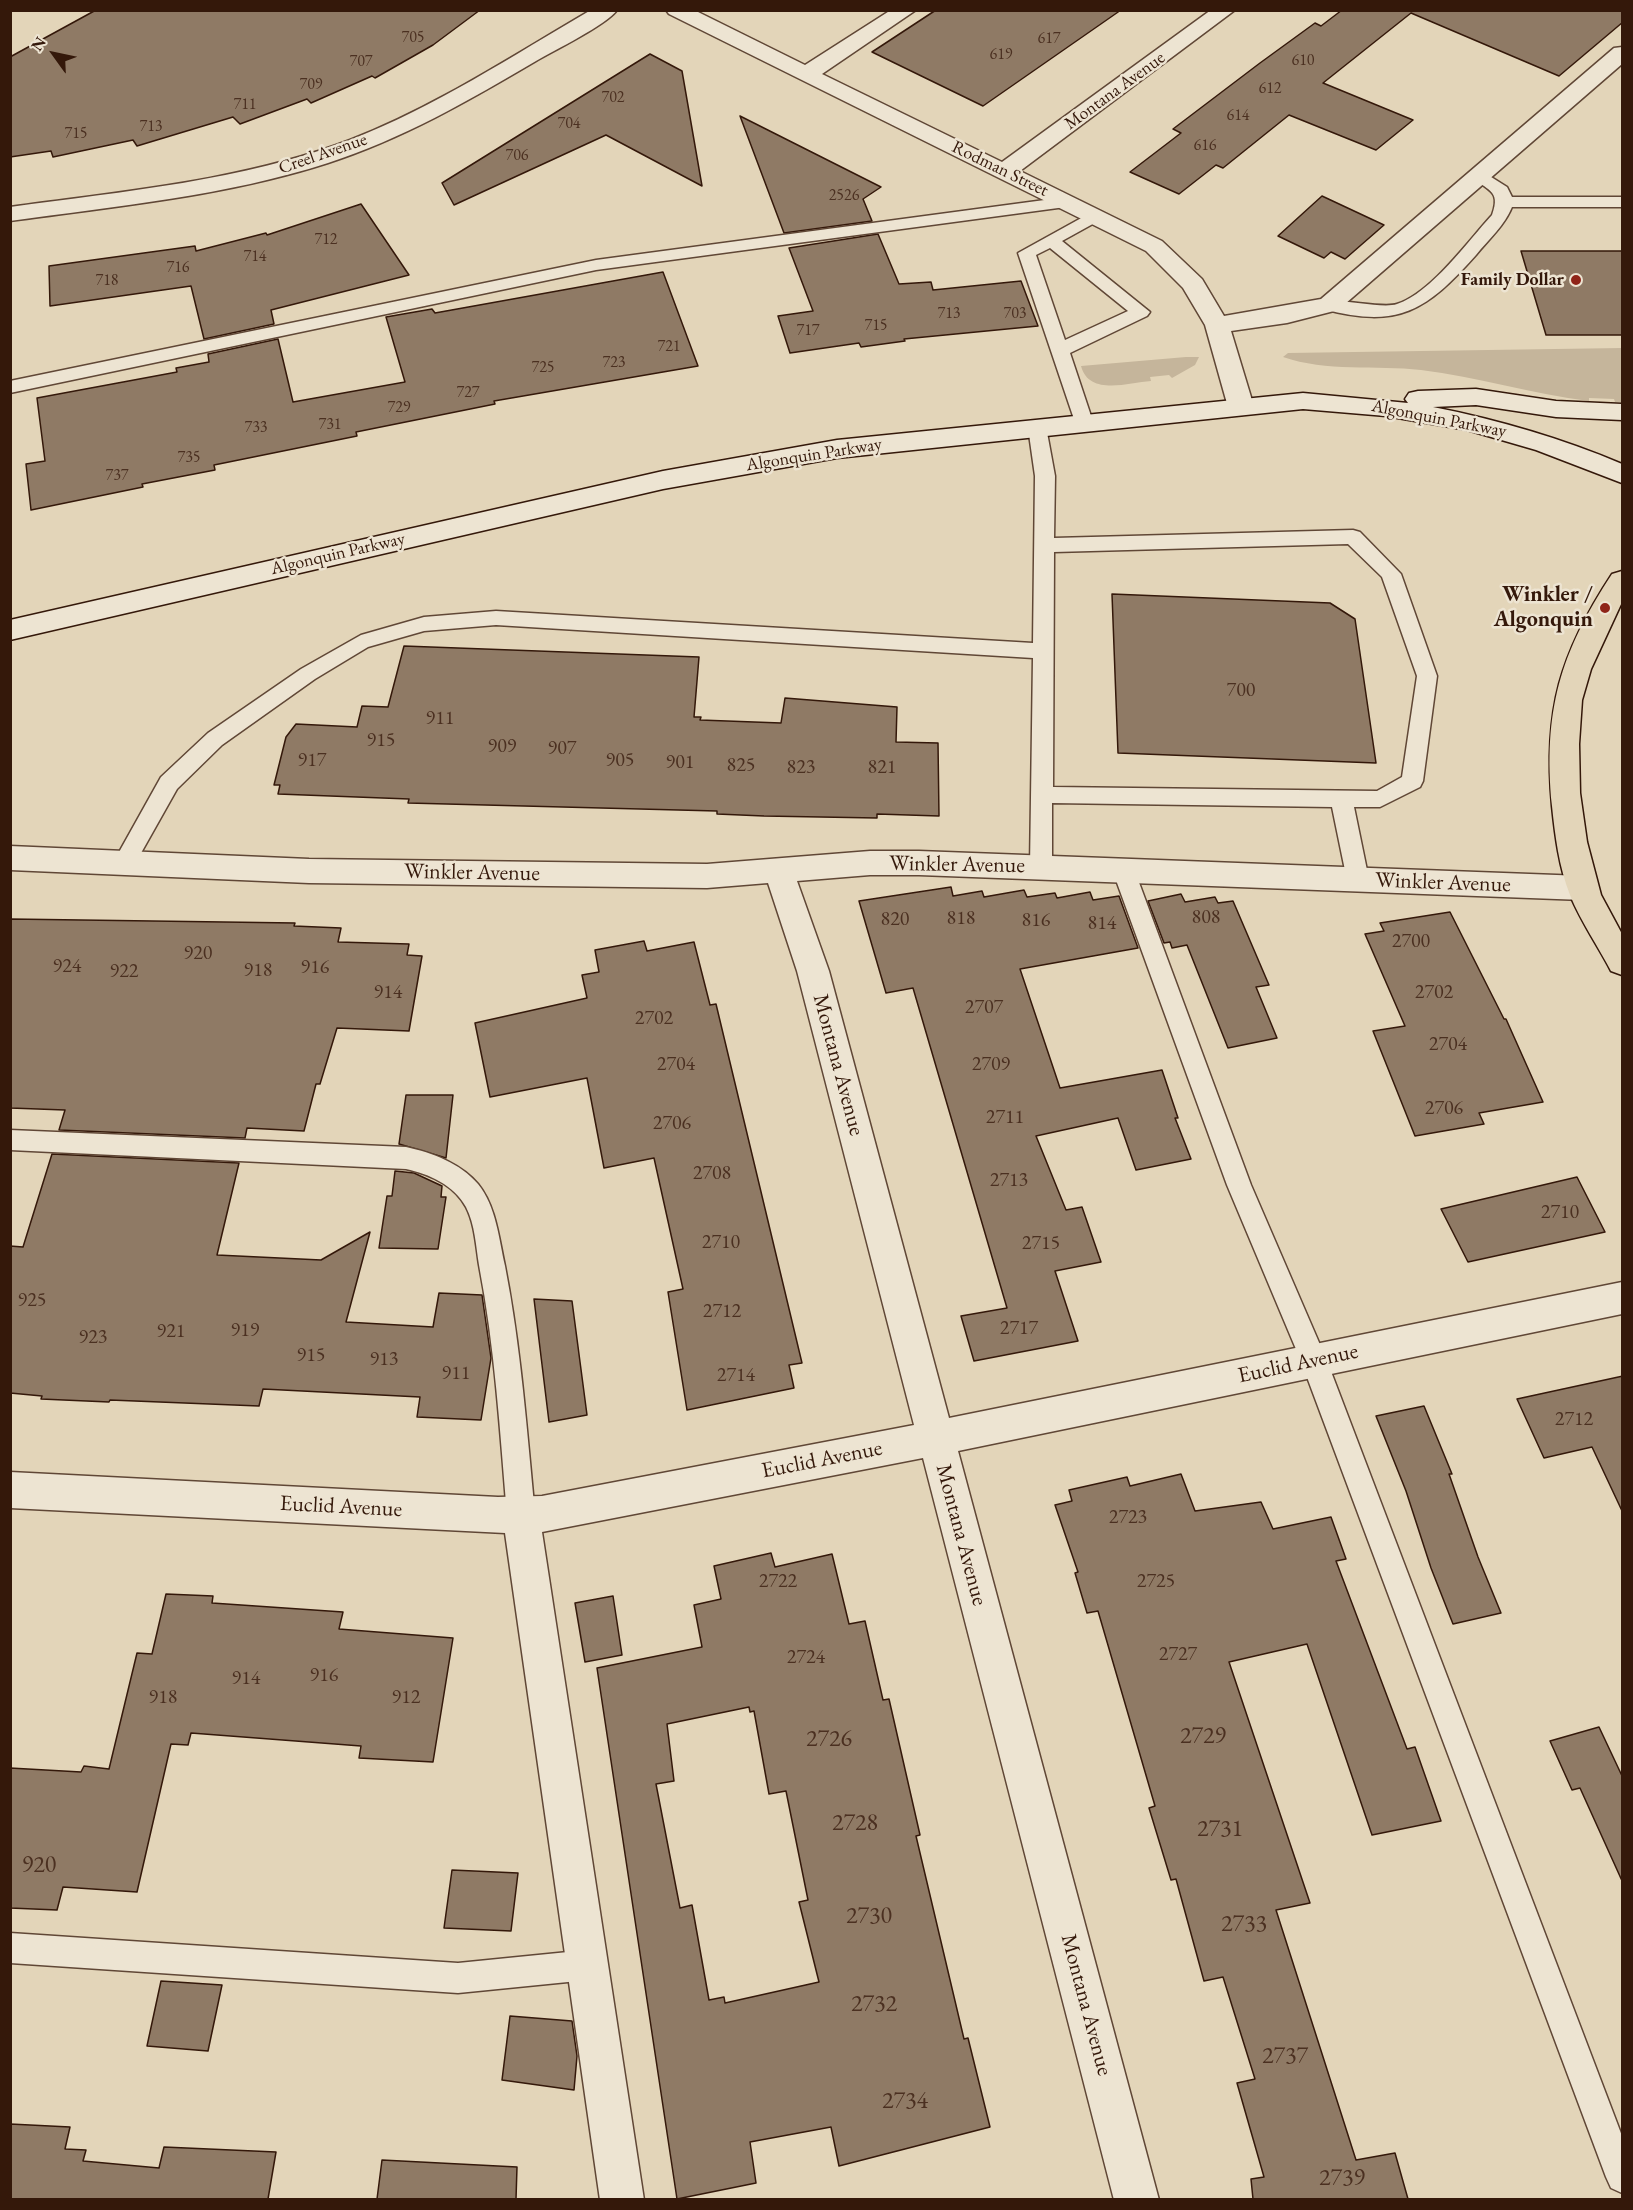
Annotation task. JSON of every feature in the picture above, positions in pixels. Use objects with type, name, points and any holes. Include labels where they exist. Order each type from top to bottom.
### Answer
[{"type":"main road","points":[[1623,581],[1594,627],[1578,665],[1568,701],[1565,778],[1574,853],[1583,888],[1623,962]]},
{"type":"street","name":"Creel Avenue","points":[[10,214],[249,178],[321,158],[386,133],[458,99],[607,10]]},
{"type":"street","name":"Rodman Street","points":[[676,10],[1154,246],[1193,284],[1217,325],[1241,407]]},
{"type":"street","points":[[807,74],[906,10]]},
{"type":"street","name":"Montana Avenue","points":[[1005,171],[1225,10]]},
{"type":"street","points":[[1217,325],[1287,315],[1329,305],[1623,53]]},
{"type":"street","points":[[1344,403],[1476,396],[1556,409],[1623,412]]},
{"type":"street","name":"Algonquin Parkway","points":[[10,630],[663,480],[837,449],[1084,422],[1304,401],[1392,407],[1439,415],[1517,434],[1592,460],[1623,474]]},
{"type":"street","name":"Winkler Avenue","points":[[10,858],[309,871],[707,876],[780,872],[870,863],[1123,869],[1583,888]]},
{"type":"street","name":"Montana Avenue","points":[[780,872],[813,971],[1137,2199]]},
{"type":"street","name":"Euclid Avenue","points":[[10,1490],[521,1515],[542,1514],[1623,1298]]},
{"type":"street","points":[[521,1515],[622,2199]]},
{"type":"lane","points":[[1329,305],[1374,311],[1400,309],[1427,295],[1500,216],[1505,202],[1501,191],[1480,175]]},
{"type":"lane","points":[[10,387],[596,265],[1067,202]]},
{"type":"lane","points":[[1505,202],[1623,202]]},
{"type":"lane","points":[[1084,422],[1028,254],[1094,216]]},
{"type":"lane","points":[[1051,240],[1141,312],[1060,350]]},
{"type":"lane","points":[[1037,427],[1046,476],[1041,867]]},
{"type":"lane","points":[[1042,795],[1380,799],[1412,781],[1427,676],[1391,574],[1353,537],[1044,545]]},
{"type":"lane","points":[[124,863],[169,783],[215,739],[308,674],[361,642],[424,624],[496,618],[1043,651]]},
{"type":"lane","points":[[1341,798],[1358,880]]},
{"type":"lane","points":[[1123,869],[1239,1185],[1314,1361],[1623,2177]]},
{"type":"lane","points":[[10,1140],[406,1158],[432,1164],[446,1172],[469,1191],[480,1209],[502,1313],[521,1515]]},
{"type":"lane","points":[[10,1948],[458,1978],[588,1965]]},
{"type":"shaded area","points":[[1622,348],[1622,402],[1615,402],[1614,399],[1589,398],[1589,401],[1568,398],[1421,370],[1316,365],[1283,357],[1288,353]]},
{"type":"shaded area","points":[[1199,357],[1195,365],[1172,378],[1169,375],[1150,377],[1151,381],[1110,386],[1092,381],[1085,375],[1081,366]]},
{"type":"building","points":[[96,10],[480,10],[433,45],[375,78],[372,76],[311,103],[307,99],[240,124],[233,117],[137,146],[133,140],[53,157],[51,151],[10,157],[10,57]]},
{"type":"building","points":[[936,10],[1121,10],[983,106],[872,52]]},
{"type":"building","points":[[1342,10],[1623,10],[1623,22],[1559,76],[1411,13],[1323,83],[1413,120],[1376,150],[1289,115],[1223,168],[1216,165],[1179,194],[1130,172],[1181,133],[1173,129],[1315,23],[1321,26]]},
{"type":"building","points":[[650,54],[682,71],[702,186],[606,135],[454,205],[442,183]]},
{"type":"building","points":[[740,116],[881,187],[863,199],[872,221],[784,233]]},
{"type":"building","points":[[1322,196],[1384,225],[1345,259],[1331,252],[1324,258],[1278,236]]},
{"type":"building","points":[[361,204],[409,275],[271,310],[274,324],[204,339],[191,286],[50,306],[49,266],[195,246],[196,251],[266,233],[267,235]]},
{"type":"building","points":[[878,234],[899,284],[931,282],[933,290],[1021,281],[1038,326],[904,339],[905,341],[861,347],[859,343],[790,353],[778,316],[813,311],[789,248]]},
{"type":"building","name":"Family Dollar","points":[[1521,251],[1623,251],[1623,335],[1546,335]]},
{"type":"building","points":[[663,272],[698,366],[494,401],[495,404],[356,432],[357,436],[214,465],[215,470],[142,484],[143,487],[31,510],[26,464],[45,461],[37,398],[177,372],[176,368],[209,362],[208,354],[278,339],[293,402],[405,382],[386,317],[432,309],[435,313]]},
{"type":"building","points":[[1112,594],[1330,603],[1355,619],[1376,763],[1118,753]]},
{"type":"building","points":[[404,646],[699,657],[694,717],[701,717],[700,720],[781,723],[785,698],[897,707],[896,742],[938,743],[939,816],[877,814],[877,818],[764,816],[717,814],[717,811],[408,803],[409,799],[278,794],[280,785],[274,785],[286,737],[296,724],[357,727],[362,706],[388,707]]},
{"type":"building","points":[[951,887],[953,896],[982,891],[984,897],[1024,890],[1027,897],[1055,893],[1057,898],[1090,892],[1093,900],[1119,896],[1138,948],[1020,969],[1060,1088],[1162,1070],[1178,1118],[1175,1118],[1191,1159],[1136,1170],[1118,1118],[1036,1136],[1066,1210],[1082,1207],[1101,1262],[1055,1271],[1078,1341],[974,1361],[961,1316],[1007,1308],[913,988],[886,993],[859,901]]},
{"type":"building","points":[[1181,894],[1185,902],[1215,897],[1218,903],[1233,901],[1269,985],[1256,987],[1277,1038],[1228,1048],[1187,945],[1172,948],[1170,942],[1164,943],[1148,901]]},
{"type":"building","points":[[1450,912],[1506,1019],[1543,1102],[1479,1113],[1484,1124],[1415,1136],[1373,1031],[1405,1026],[1365,934],[1384,931],[1380,923]]},
{"type":"building","points":[[10,919],[295,923],[294,926],[341,928],[338,942],[409,944],[407,955],[422,956],[409,1031],[337,1028],[320,1084],[316,1084],[304,1131],[247,1128],[245,1138],[59,1130],[65,1110],[10,1108]]},
{"type":"building","points":[[644,941],[647,951],[694,942],[710,1005],[716,1004],[802,1363],[789,1365],[794,1388],[687,1410],[668,1292],[683,1289],[654,1158],[604,1168],[587,1078],[490,1097],[475,1023],[587,998],[582,975],[599,972],[595,950]]},
{"type":"building","points":[[406,1095],[453,1095],[446,1158],[399,1144]]},
{"type":"building","points":[[52,1154],[239,1163],[217,1255],[321,1260],[370,1232],[346,1322],[433,1327],[439,1293],[482,1295],[491,1358],[481,1420],[417,1417],[420,1397],[263,1389],[259,1406],[41,1399],[42,1396],[10,1393],[10,1246],[23,1247]]},
{"type":"building","points":[[395,1171],[414,1173],[442,1186],[441,1197],[446,1197],[438,1249],[379,1248],[387,1196],[392,1196]]},
{"type":"building","points":[[1577,1177],[1605,1232],[1468,1262],[1441,1209]]},
{"type":"building","points":[[534,1299],[572,1301],[587,1415],[549,1422]]},
{"type":"building","points":[[1623,1376],[1623,1513],[1592,1447],[1544,1458],[1517,1399]]},
{"type":"building","points":[[1424,1406],[1452,1474],[1449,1474],[1478,1557],[1501,1613],[1453,1624],[1431,1568],[1406,1491],[1376,1416]]},
{"type":"building","points":[[1181,1474],[1195,1511],[1261,1502],[1273,1529],[1331,1517],[1346,1559],[1336,1561],[1407,1749],[1415,1747],[1441,1821],[1372,1835],[1307,1644],[1229,1662],[1310,1903],[1276,1910],[1356,2160],[1395,2153],[1408,2199],[1253,2199],[1251,2179],[1264,2177],[1237,2083],[1255,2079],[1223,1977],[1204,1981],[1176,1879],[1171,1880],[1149,1808],[1155,1806],[1098,1611],[1087,1613],[1075,1573],[1078,1572],[1055,1505],[1072,1501],[1069,1490],[1127,1477],[1130,1486]]},
{"type":"building","points":[[771,1553],[775,1567],[832,1554],[849,1624],[865,1621],[883,1700],[889,1699],[920,1835],[916,1836],[964,2039],[968,2038],[990,2127],[839,2166],[831,2127],[750,2142],[756,2183],[677,2199],[597,1668],[702,1647],[694,1605],[721,1599],[714,1566]],"holes":[[[749,1707],[750,1712],[754,1711],[769,1794],[786,1791],[808,1900],[799,1902],[819,1982],[725,2003],[724,1997],[709,2000],[692,1905],[680,1908],[656,1784],[674,1781],[667,1724]]]},
{"type":"building","points":[[166,1594],[213,1596],[212,1603],[343,1612],[339,1629],[453,1638],[433,1762],[359,1758],[361,1746],[191,1733],[188,1745],[171,1744],[137,1892],[63,1887],[57,1910],[10,1908],[10,1768],[81,1772],[84,1766],[109,1769],[137,1653],[152,1654]]},
{"type":"building","points":[[613,1596],[622,1655],[585,1662],[575,1603]]},
{"type":"building","points":[[1599,1727],[1623,1778],[1623,1883],[1580,1788],[1572,1790],[1550,1741]]},
{"type":"building","points":[[452,1870],[518,1873],[511,1931],[444,1928]]},
{"type":"building","points":[[161,1981],[222,1985],[208,2051],[147,2046]]},
{"type":"building","points":[[510,2016],[572,2021],[577,2056],[574,2090],[502,2080]]},
{"type":"building","points":[[10,2124],[70,2127],[65,2149],[86,2150],[83,2161],[159,2168],[164,2147],[276,2152],[268,2199],[10,2199]]},
{"type":"building","points":[[382,2160],[517,2167],[516,2199],[377,2199]]},
{"type":"place","name":"Family Dollar","points":[[1576,280]]},
{"type":"place","name":"Winkler / Algonquin","points":[[1605,608]]}]
